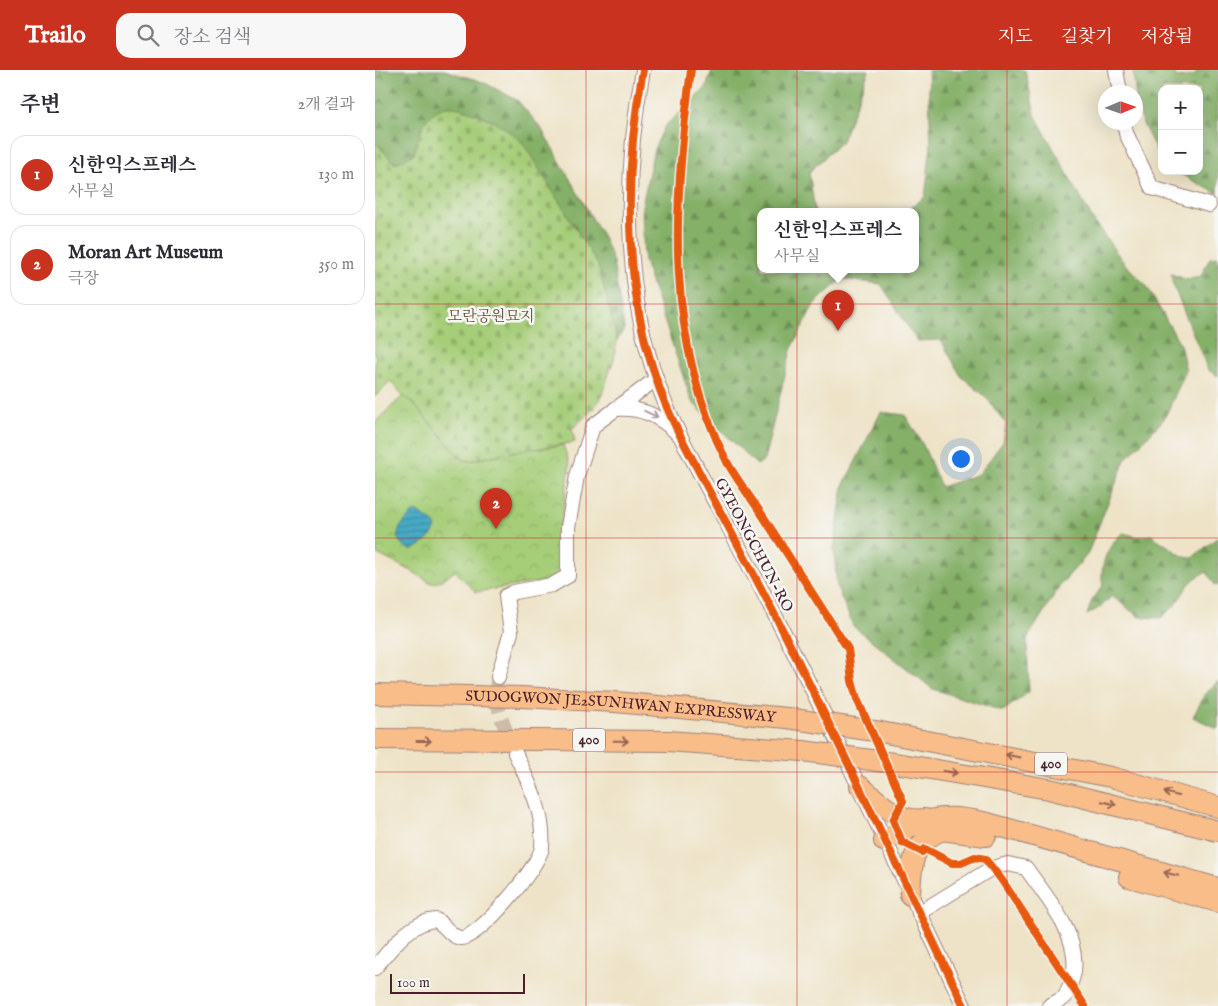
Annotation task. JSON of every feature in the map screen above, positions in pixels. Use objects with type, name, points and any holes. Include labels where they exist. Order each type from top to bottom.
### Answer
[{"type":"highway","name":"SUDOGWON JE2SUNHWAN EXPRESSWAY","points":[[375,694],[523,697],[615,702],[787,718],[881,732],[1111,777],[1218,807]]},
{"type":"highway","name":"SUDOGWON JE2SUNHWAN EXPRESSWAY","points":[[375,739],[668,741],[803,751],[901,764],[1041,788],[1218,831]]},
{"type":"highway","points":[[860,786],[902,818],[942,823],[1218,902]]},
{"type":"highway","points":[[1140,811],[1218,841]]},
{"type":"highway","points":[[911,895],[916,849],[942,823]]},
{"type":"highway","points":[[891,838],[911,826],[942,823],[988,823],[1218,888]]},
{"type":"street","name":"GYEONGCHUN-RO","points":[[643,70],[631,147],[631,230],[634,271],[643,334],[656,379],[681,436],[782,627],[860,786],[891,838],[911,895],[964,1006]]},
{"type":"street","points":[[1116,70],[1119,85]]},
{"type":"street","points":[[1125,130],[1152,188],[1209,205]]},
{"type":"street","points":[[498,677],[511,632],[506,596],[514,592],[552,585],[568,576],[568,527],[577,476],[593,426],[656,379]]},
{"type":"street","points":[[615,409],[632,408],[650,413],[681,436]]},
{"type":"street","points":[[375,968],[404,935],[427,921],[436,920],[456,936],[471,936],[481,928],[529,874],[542,847],[540,816],[534,794],[515,753]]},
{"type":"street","points":[[919,913],[992,868],[1009,864],[1026,868],[1058,913],[1072,947],[1074,972],[1065,997],[1049,1006]]},
{"type":"green space","points":[[375,70],[444,70],[483,82],[517,100],[541,128],[604,239],[613,262],[624,329],[617,340],[598,265],[422,127],[414,154],[395,165],[375,142]]},
{"type":"green space","points":[[712,70],[869,70],[842,141],[809,172],[814,208],[757,208],[757,273],[919,273],[919,208],[910,208],[925,197],[931,145],[928,70],[1025,70],[1035,115],[1093,220],[1124,263],[1146,285],[1180,344],[1186,371],[1164,419],[1125,460],[1087,555],[1061,584],[1027,639],[1029,692],[1003,711],[933,689],[853,626],[837,587],[834,549],[843,486],[881,412],[905,415],[923,445],[941,487],[979,474],[1003,442],[1006,424],[986,397],[961,376],[941,340],[917,341],[881,284],[842,279],[814,304],[791,350],[764,460],[757,465],[692,402],[644,261],[642,206],[654,149],[665,126],[706,88]]},
{"type":"green space","points":[[1133,70],[1174,70],[1176,78],[1194,76],[1198,70],[1218,70],[1218,194],[1182,175],[1203,175],[1203,85],[1158,85],[1158,154],[1143,124],[1143,85],[1134,85]]},
{"type":"green space","name":"모란공원묘지","points":[[450,106],[489,119],[523,143],[598,265],[617,340],[614,359],[600,400],[572,429],[575,442],[470,461],[462,460],[390,381],[375,397],[375,142],[395,164],[414,154],[421,130],[429,117],[434,112]]},
{"type":"green space","points":[[1218,257],[1218,376],[1208,370],[1173,285],[1171,274],[1188,280],[1201,276],[1210,258]]},
{"type":"green space","points":[[403,396],[409,399],[462,460],[470,461],[511,452],[563,445],[570,465],[559,539],[561,568],[559,575],[553,580],[476,592],[455,571],[438,582],[431,583],[412,571],[375,553],[375,422]]},
{"type":"green space","points":[[1123,533],[1138,537],[1151,535],[1184,557],[1192,558],[1218,537],[1218,586],[1215,585],[1207,572],[1201,575],[1192,581],[1176,604],[1161,618],[1139,617],[1112,596],[1102,606],[1087,615],[1092,600],[1103,586],[1102,571],[1105,557],[1117,538]]},
{"type":"green space","points":[[1218,681],[1218,728],[1216,728],[1193,717],[1204,696]]},
{"type":"water","points":[[415,511],[433,522],[436,527],[426,541],[419,547],[411,550],[403,546],[398,536],[401,526]]},
{"type":"tunnel","points":[[498,677],[498,703],[502,721],[512,746]]},
{"type":"cycle path","points":[[643,70],[632,147],[630,227],[638,306],[646,344],[657,381],[680,435],[782,628],[964,1006]]},
{"type":"cycle path","points":[[691,70],[680,170],[679,269],[683,319],[692,367],[707,415],[731,469],[848,649],[852,681],[857,699],[903,801],[893,820],[902,842],[922,852],[925,849],[952,863],[961,863],[975,857],[985,859],[1001,879],[1085,1006]]},
{"type":"place","name":"신한익스프레스","points":[[838,331]]},
{"type":"place","name":"Moran Art Museum","points":[[496,529]]}]
